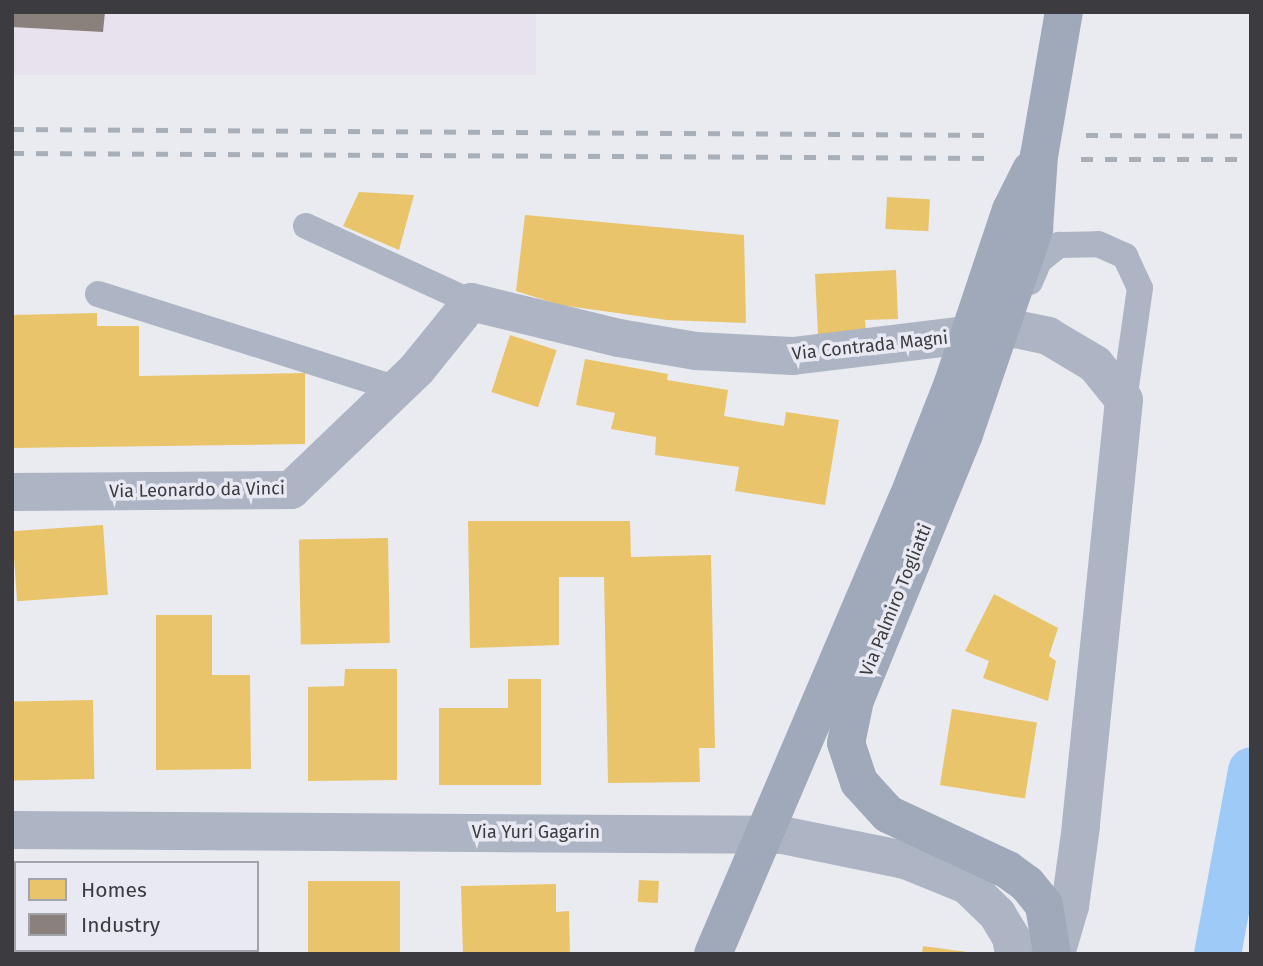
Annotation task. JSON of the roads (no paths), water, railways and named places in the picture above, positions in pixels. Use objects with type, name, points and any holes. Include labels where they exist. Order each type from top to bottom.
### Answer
[{"type":"main road","name":"Via Palmiro Togliatti","points":[[1054,954],[1044,905],[1027,884],[1008,870],[902,823],[870,796],[846,743],[855,700],[996,350],[1034,229],[1039,156],[1064,12]]},
{"type":"main road","name":"Via Palmiro Togliatti","points":[[713,954],[906,500],[953,383],[1011,210],[1039,156]]},
{"type":"street","name":"Via Contrada Magni","points":[[471,302],[683,349],[793,356],[1016,329],[1048,336],[1081,354],[1113,382],[1124,400]]},
{"type":"street","points":[[406,378],[471,302]]},
{"type":"street","name":"Via Leonardo da Vinci","points":[[12,492],[290,490],[406,378]]},
{"type":"street","name":"Via Palmiro Togliatti","points":[[1054,954],[1070,906],[1081,826],[1124,400]]},
{"type":"street","name":"Via Yuri Gagarin","points":[[12,830],[782,835],[905,860],[967,885],[997,914],[1011,937],[1014,954]]},
{"type":"lane","points":[[306,226],[471,302]]},
{"type":"lane","points":[[1016,329],[1033,271],[1047,251],[1059,245],[1088,243],[1118,251],[1130,263],[1140,288],[1124,400]]},
{"type":"lane","points":[[98,294],[406,378]]},
{"type":"waterway","points":[[1217,954],[1251,770]]},
{"type":"railway","points":[[12,129],[993,135]]},
{"type":"railway","points":[[1086,135],[1251,136]]},
{"type":"railway","points":[[12,153],[989,158]]},
{"type":"railway","points":[[1081,159],[1251,159]]}]
